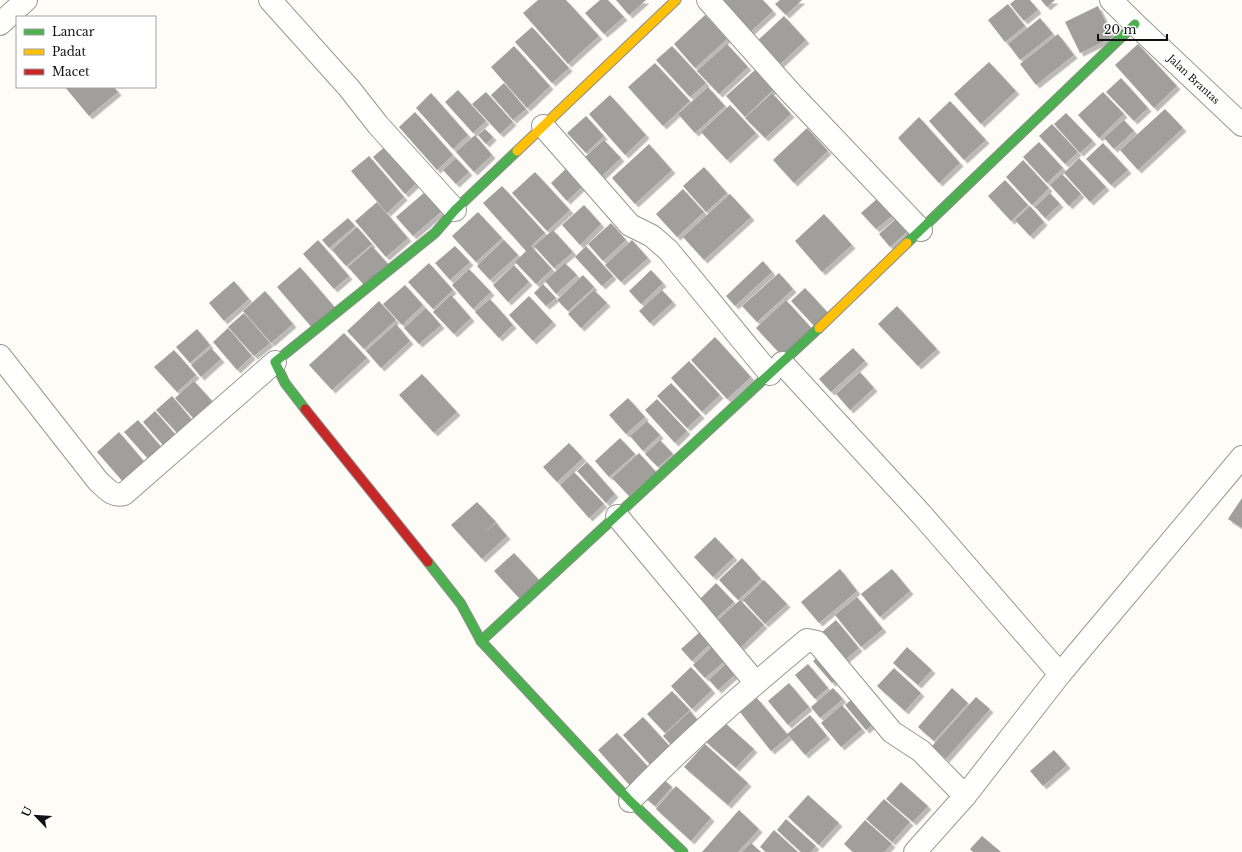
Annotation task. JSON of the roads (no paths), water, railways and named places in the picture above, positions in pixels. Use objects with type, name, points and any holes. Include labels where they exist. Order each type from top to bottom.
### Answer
[{"type":"street","points":[[0,24],[26,0]]},
{"type":"street","points":[[270,0],[349,88],[378,125],[455,210]]},
{"type":"street","points":[[0,356],[98,481],[112,494],[118,496],[124,494],[275,362],[435,233],[455,210],[676,0]]},
{"type":"street","points":[[708,0],[790,92],[921,230]]},
{"type":"street","name":"Jalan Brantas","points":[[1112,0],[1135,24],[1242,125]]},
{"type":"street","points":[[481,642],[776,368],[1135,24]]},
{"type":"street","points":[[543,126],[630,225],[652,236],[668,250],[776,368],[922,515],[1060,674]]},
{"type":"street","points":[[275,362],[285,383],[460,604],[481,642],[630,801],[683,852]]},
{"type":"street","points":[[915,852],[965,796],[1060,674],[1242,457]]},
{"type":"street","points":[[617,516],[756,683]]},
{"type":"street","points":[[630,801],[656,774],[756,683],[808,640],[817,642],[892,732],[921,751],[965,796]]}]
